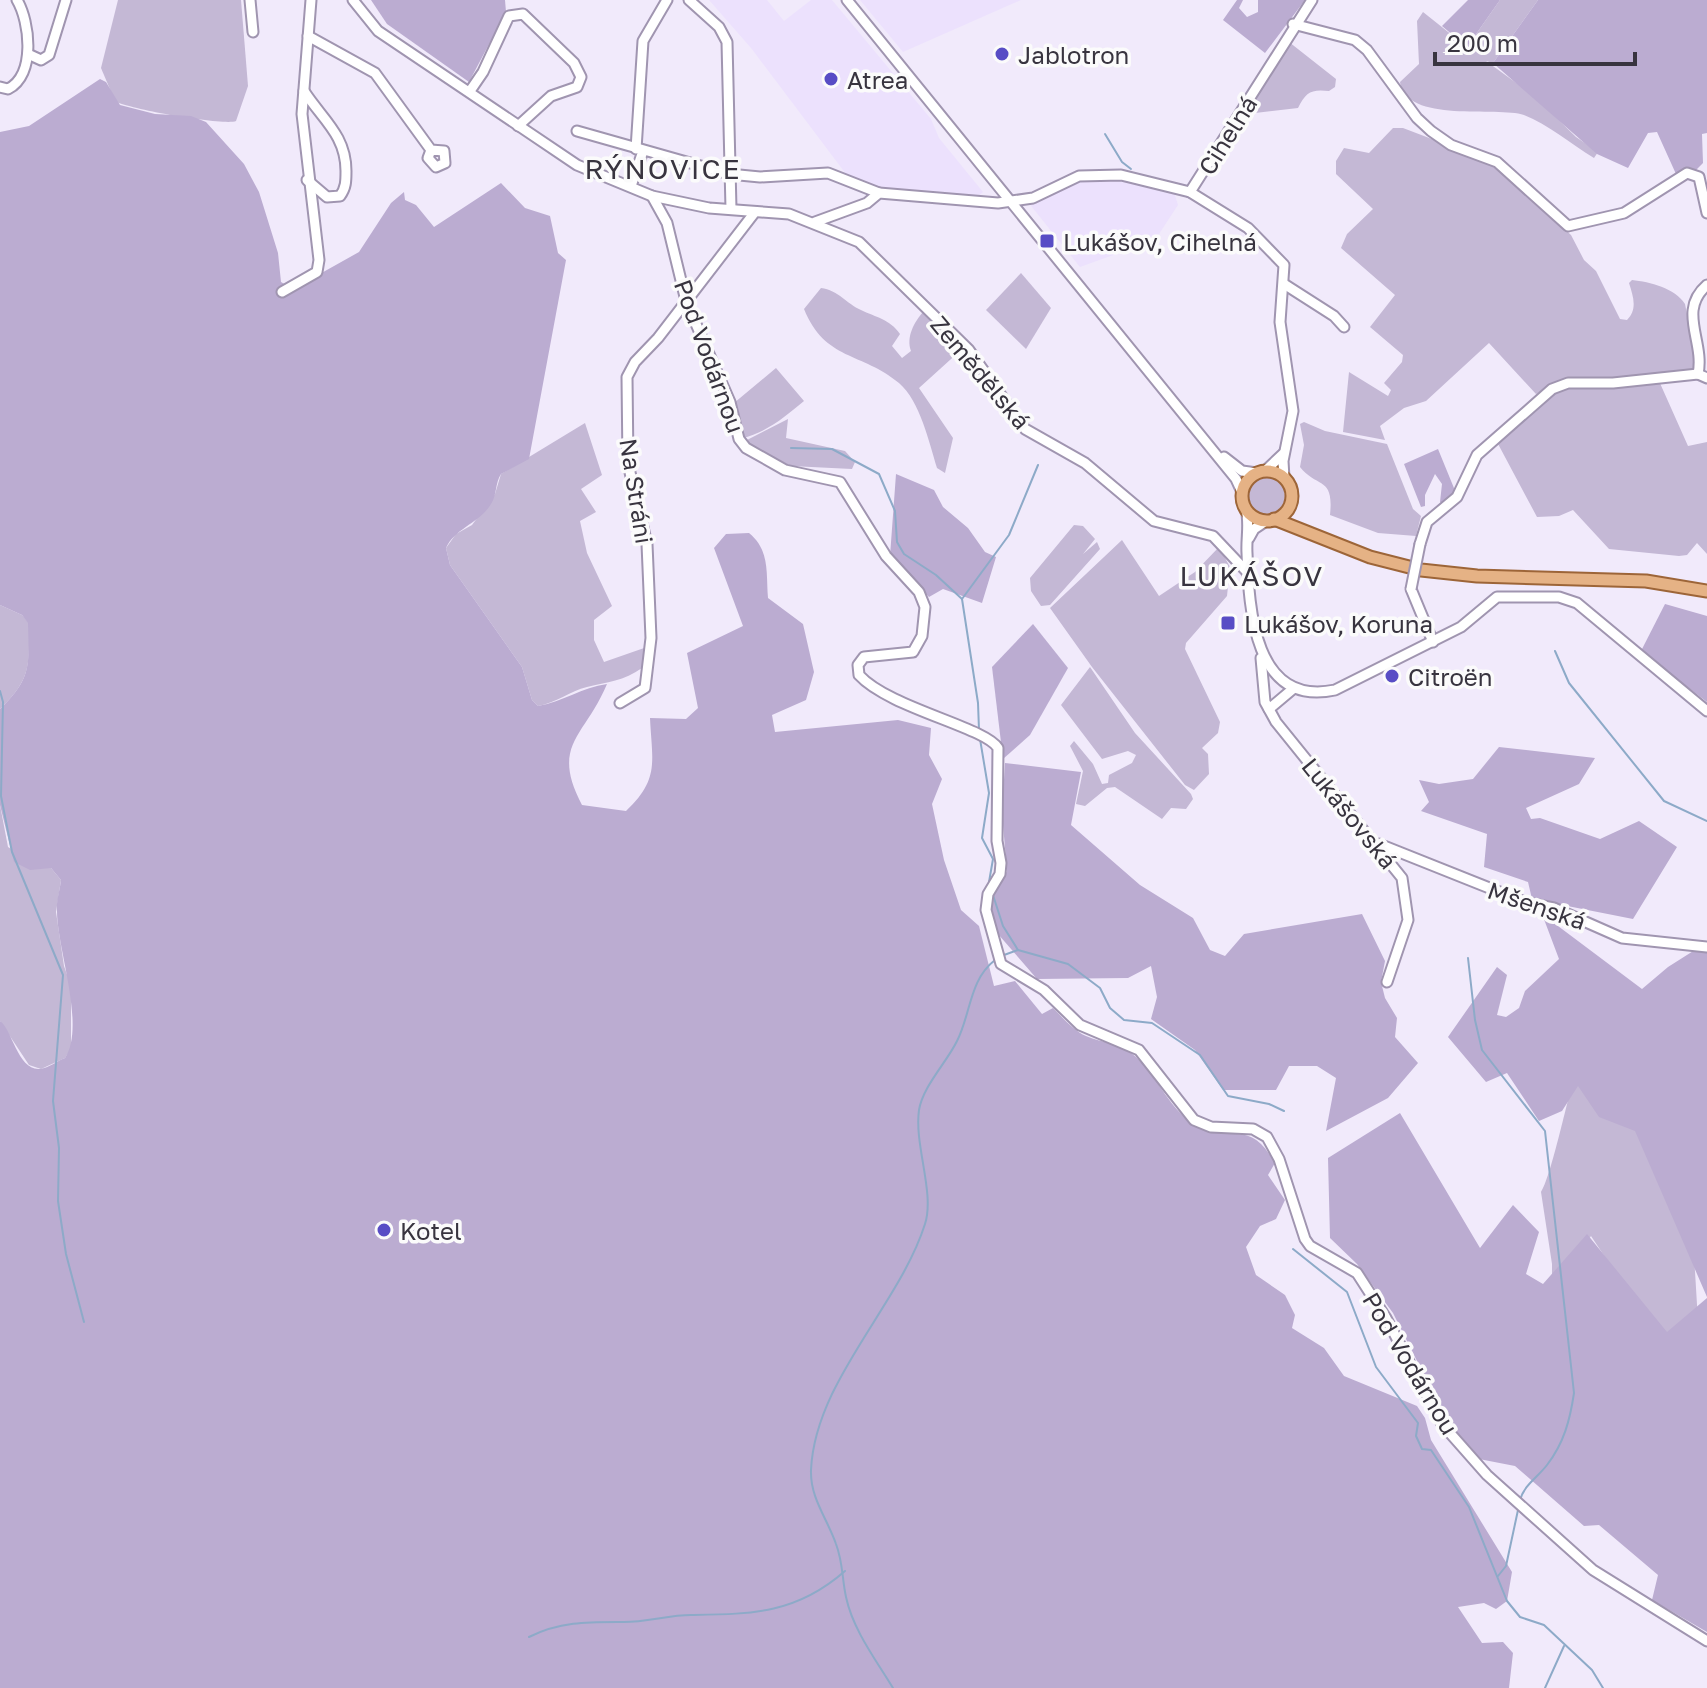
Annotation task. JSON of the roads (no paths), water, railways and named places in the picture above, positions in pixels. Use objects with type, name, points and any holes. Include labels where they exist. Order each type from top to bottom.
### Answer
[{"type":"main road","points":[[1325,538],[1300,520],[1290,503],[1290,490],[1284,478],[1261,472],[1247,480],[1242,492],[1246,509],[1370,557],[1447,574],[1646,581],[1707,591]]},
{"type":"main road","points":[[1270,520],[1284,513],[1290,503]]},
{"type":"street","points":[[0,87],[8,89],[17,84],[28,54],[27,26],[17,0]]},
{"type":"street","points":[[28,54],[41,60],[49,55],[66,0]]},
{"type":"street","points":[[250,0],[253,32]]},
{"type":"street","points":[[282,292],[317,272],[307,180],[303,90],[311,0]]},
{"type":"street","points":[[353,0],[378,31],[577,165],[652,196]]},
{"type":"street","points":[[631,186],[640,150],[643,41],[667,0]]},
{"type":"street","points":[[689,0],[698,3],[719,27],[727,42],[731,93],[731,209]]},
{"type":"street","points":[[847,0],[1196,429],[1242,492]]},
{"type":"street","name":"Cihelná","points":[[577,131],[729,174],[760,177],[828,173],[879,193],[963,201],[1009,201],[1033,198],[1079,176],[1099,173],[1190,192],[1240,117],[1293,24],[1312,0]]},
{"type":"street","points":[[470,91],[483,72],[509,16],[517,12],[523,14],[574,63],[581,77],[577,87],[551,96],[518,126]]},
{"type":"street","points":[[1293,24],[1355,40],[1367,50],[1417,118],[1431,131],[1451,145],[1497,162],[1528,193],[1570,227],[1624,213],[1687,173],[1699,177],[1707,213]]},
{"type":"street","points":[[308,36],[375,73],[431,150]]},
{"type":"street","points":[[303,90],[332,127],[346,156],[346,184],[340,196],[327,197],[307,180]]},
{"type":"street","points":[[1190,192],[1248,228],[1282,259],[1284,284],[1280,322],[1293,411],[1284,478]]},
{"type":"street","points":[[815,222],[867,203],[879,193]]},
{"type":"street","name":"Zemědělská","points":[[652,196],[691,206],[789,214],[859,242],[969,350],[1025,429],[1085,463],[1154,521],[1213,536],[1249,574]]},
{"type":"street","name":"Pod Vodárnou","points":[[652,196],[667,223],[686,301],[730,402],[739,439],[746,448],[785,470],[840,482],[886,556],[919,592],[925,607],[917,648],[908,654],[864,657],[858,665],[859,675],[892,699],[985,736],[998,748],[997,841],[1001,863],[1000,874],[988,894],[986,910],[998,958],[1011,972],[1044,990],[1080,1025],[1139,1050],[1194,1120],[1211,1127],[1253,1129],[1267,1137],[1279,1159],[1305,1239],[1310,1246],[1357,1273],[1386,1318],[1442,1424],[1512,1500],[1561,1538],[1580,1560],[1707,1641]]},
{"type":"street","name":"Na Stráni","points":[[620,703],[645,688],[651,657],[647,544],[628,464],[627,377],[635,362],[755,212]]},
{"type":"street","points":[[1284,284],[1334,316],[1344,327]]},
{"type":"street","points":[[1433,642],[1411,589],[1420,544],[1427,522],[1457,497],[1477,455],[1552,389],[1568,383],[1703,376],[1691,313],[1694,299],[1707,285]]},
{"type":"street","points":[[1196,429],[1242,471],[1261,472],[1276,464],[1286,448]]},
{"type":"street","name":"Lukášovská","points":[[1246,509],[1249,574],[1261,651],[1261,682],[1269,709],[1402,878],[1408,898],[1408,920],[1387,982]]},
{"type":"street","points":[[1247,541],[1254,529],[1270,520]]},
{"type":"street","points":[[1261,651],[1274,674],[1294,688],[1313,693],[1335,690],[1473,619],[1491,600],[1506,596],[1570,600],[1707,711]]},
{"type":"street","points":[[1269,709],[1294,688]]},
{"type":"street","name":"Mšenská","points":[[1372,840],[1419,862],[1527,903],[1554,908],[1622,938],[1707,947]]},
{"type":"waterway","points":[[1105,134],[1122,162],[1131,169]]},
{"type":"waterway","points":[[791,448],[832,449],[879,474],[895,511],[897,542],[904,554],[936,575],[962,599],[978,703],[979,730]]},
{"type":"waterway","points":[[962,599],[1009,535],[1038,465]]},
{"type":"waterway","points":[[1555,651],[1569,683],[1664,801],[1707,821]]},
{"type":"waterway","points":[[0,691],[3,702],[1,796],[12,852],[63,975],[53,1101],[59,1148],[58,1201],[66,1254],[84,1322]]},
{"type":"waterway","points":[[980,739],[989,793],[982,838],[993,859],[989,882]]},
{"type":"waterway","points":[[992,892],[1003,926],[1018,950],[1068,964],[1100,988],[1110,1008],[1124,1020],[1152,1023],[1200,1055],[1228,1096],[1269,1104],[1284,1111]]},
{"type":"waterway","points":[[1004,955],[1018,950]]},
{"type":"waterway","points":[[1468,958],[1475,1020],[1482,1050],[1545,1131],[1574,1393],[1558,1448],[1520,1500]]},
{"type":"waterway","points":[[893,1688],[849,1609],[838,1551],[816,1499],[811,1470],[816,1437],[827,1406],[842,1375],[897,1285],[925,1224],[928,1198],[919,1138],[921,1101],[962,1031],[980,977],[995,960]]},
{"type":"waterway","points":[[1293,1249],[1347,1292],[1376,1367],[1418,1423],[1416,1436],[1422,1449],[1431,1450],[1469,1507],[1507,1601],[1520,1617],[1544,1625],[1592,1670],[1603,1688]]},
{"type":"waterway","points":[[1498,1576],[1506,1566],[1518,1510]]},
{"type":"waterway","points":[[529,1637],[576,1624],[772,1609],[809,1596],[845,1571]]},
{"type":"waterway","points":[[1545,1688],[1564,1646]]},
{"type":"place","name":"Jablotron","points":[[1002,54]]},
{"type":"place","name":"Atrea","points":[[831,79]]},
{"type":"place","name":"Lukášov, Cihelná","points":[[1047,241]]},
{"type":"place","name":"Lukášov, Koruna","points":[[1228,623]]},
{"type":"place","name":"Citroën","points":[[1392,676]]},
{"type":"place","name":"Kotel","points":[[384,1230]]},
{"type":"district","name":"RÝNOVICE","points":[[663,168]]},
{"type":"district","name":"LUKÁŠOV","points":[[1252,575]]}]
